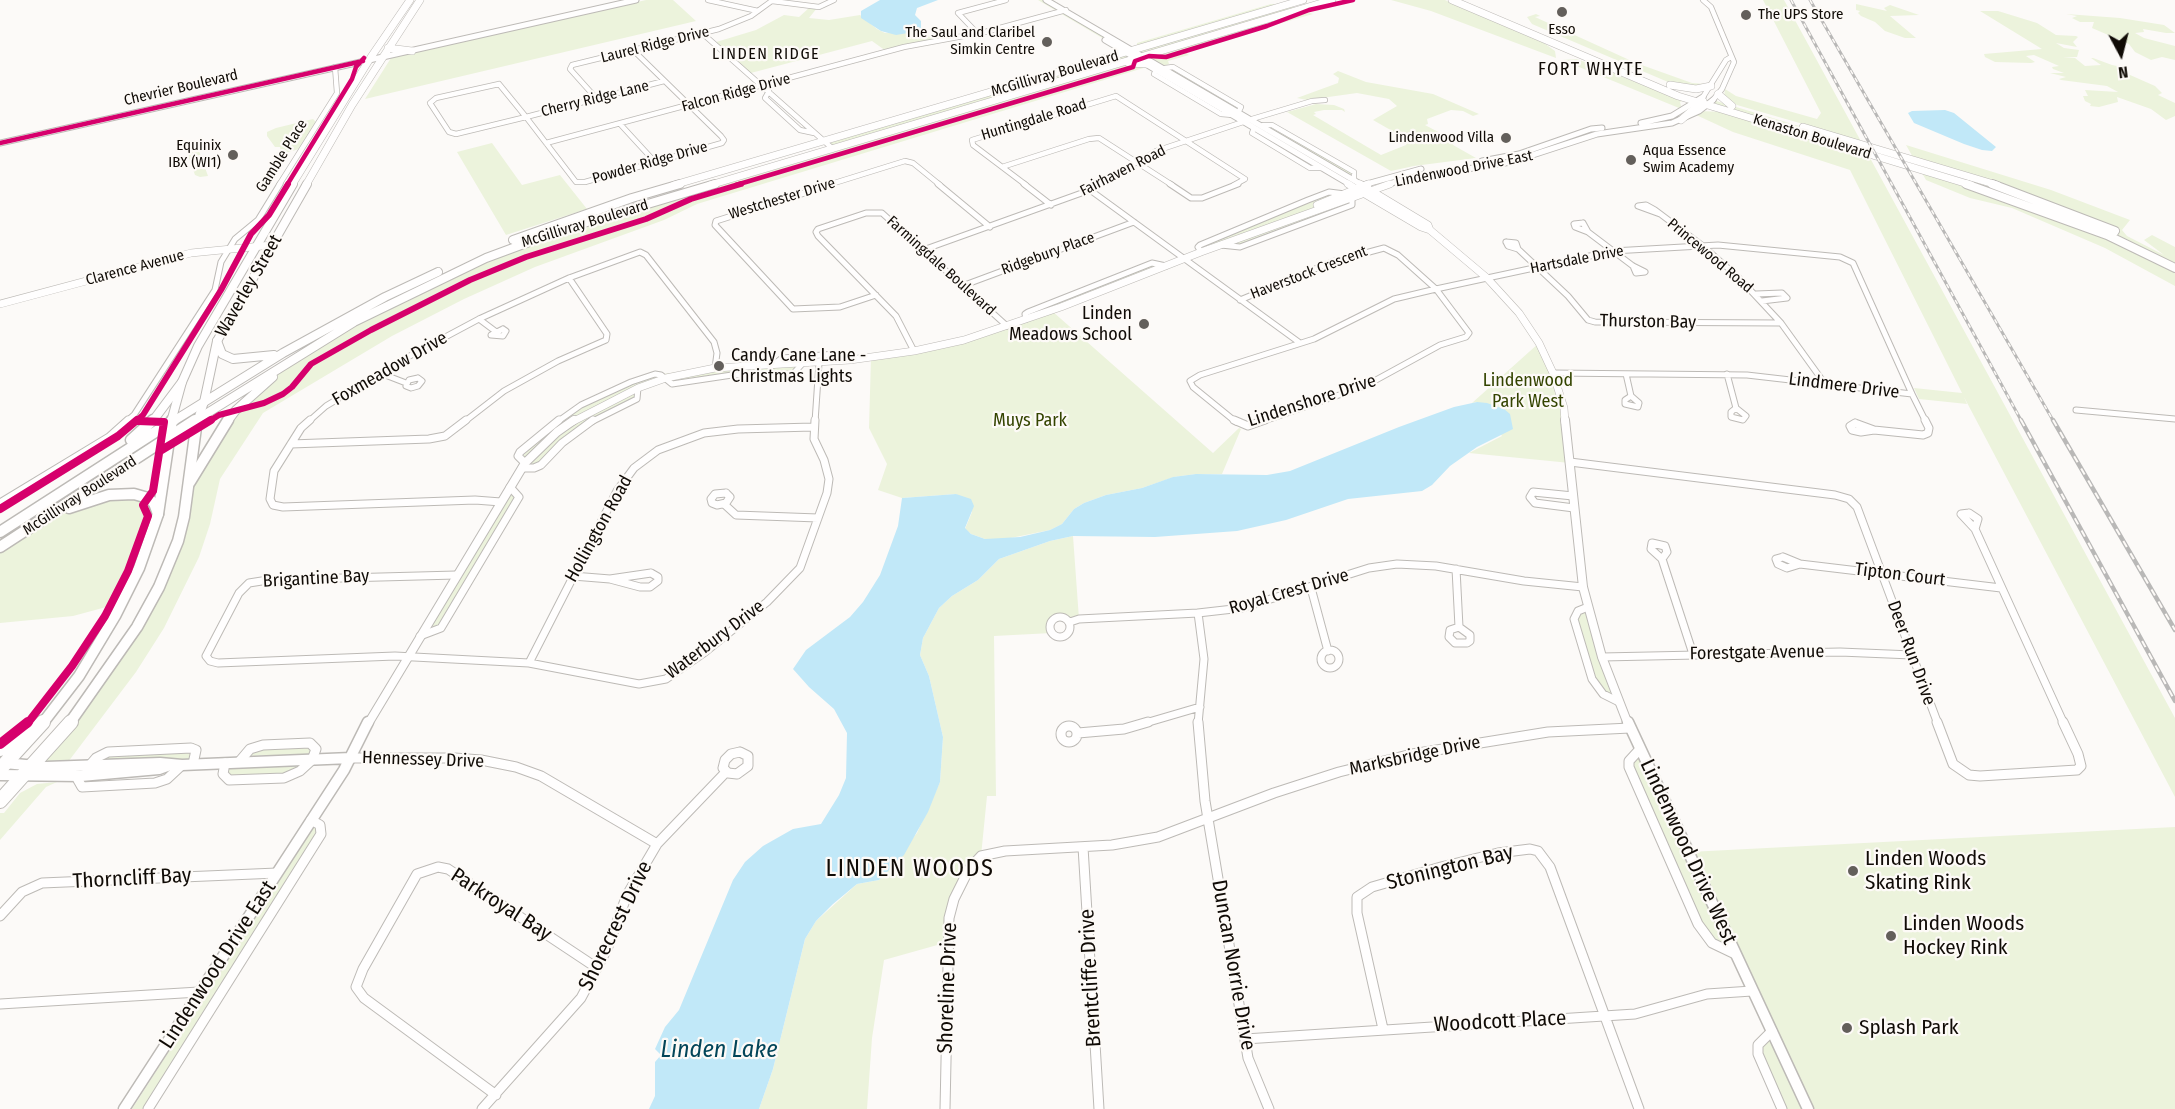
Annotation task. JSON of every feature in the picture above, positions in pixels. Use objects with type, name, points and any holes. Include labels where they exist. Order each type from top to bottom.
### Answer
[{"type":"main road","name":"Waverley Street","points":[[1,768],[40,725],[78,676],[115,616],[139,568],[158,513],[171,422],[182,382],[198,346],[255,246],[369,60],[410,0]]},
{"type":"main road","name":"Waverley Street","points":[[0,801],[66,728],[137,627],[159,587],[178,541],[190,482],[197,419],[204,402],[217,341],[382,58],[420,0]]},
{"type":"main road","name":"McGillivray Boulevard","points":[[2,546],[197,419],[354,322],[453,272],[509,248],[577,225],[1122,62],[1151,46],[1304,0]]},
{"type":"main road","name":"McGillivray Boulevard","points":[[0,532],[94,470],[283,353],[385,297],[530,233],[632,198],[810,145],[819,137],[840,136],[1114,56],[1127,53],[1144,56],[1332,0]]},
{"type":"main road","name":"Kenaston Boulevard","points":[[1452,0],[1678,96],[1999,186],[2102,225],[2175,260]]},
{"type":"main road","name":"Kenaston Boulevard","points":[[1468,0],[1706,102]]},
{"type":"main road","points":[[1114,56],[1121,46],[1151,46]]},
{"type":"main road","points":[[388,48],[411,51]]},
{"type":"main road","points":[[1122,62],[1150,63],[1158,51]]},
{"type":"main road","points":[[1670,85],[1696,89],[1711,86]]},
{"type":"main road","points":[[1678,96],[1685,102],[1686,108]]},
{"type":"main road","points":[[1681,120],[1706,102],[1730,109]]},
{"type":"main road","name":"Kenaston Boulevard","points":[[1730,109],[1996,193],[2107,235],[2175,268]]},
{"type":"main road","points":[[217,341],[222,354],[233,359],[283,353]]},
{"type":"main road","points":[[190,482],[221,430],[237,410],[294,358]]},
{"type":"main road","points":[[94,470],[152,422],[182,382]]},
{"type":"main road","points":[[2,546],[60,512],[110,495],[134,494],[144,497],[153,503],[158,513]]},
{"type":"main road","points":[[0,749],[40,725]]},
{"type":"street","name":"Chevrier Boulevard","points":[[0,143],[636,0]]},
{"type":"street","points":[[708,0],[758,11]]},
{"type":"street","points":[[719,0],[724,5]]},
{"type":"street","points":[[772,1],[819,7],[834,0]]},
{"type":"street","points":[[978,34],[958,13],[1006,0]]},
{"type":"street","points":[[1038,0],[1121,46]]},
{"type":"street","points":[[1046,0],[1066,10],[1121,46],[1127,53]]},
{"type":"street","points":[[1703,0],[1711,7],[1734,62],[1706,102]]},
{"type":"street","name":"Laurel Ridge Drive","points":[[596,98],[570,67],[735,23],[772,1]]},
{"type":"street","name":"Falcon Ridge Drive","points":[[546,143],[904,47],[978,34],[1066,10]]},
{"type":"street","points":[[702,33],[833,149]]},
{"type":"street","name":"Lindenwood Drive West","points":[[1121,46],[1150,63],[1165,68],[1354,179],[1428,225],[1430,230]]},
{"type":"street","points":[[633,50],[691,105]]},
{"type":"street","name":"Lindenwood Drive West","points":[[1144,56],[1156,70],[1420,227],[1430,230],[1487,278],[1519,313],[1539,343],[1553,373],[1564,408],[1583,587],[1602,657],[1630,728],[1808,1109]]},
{"type":"street","points":[[1706,102],[1711,86],[1726,60],[1731,57]]},
{"type":"street","name":"Gamble Place","points":[[0,503],[109,437],[128,421],[215,290],[221,262],[235,239],[258,220],[337,93],[335,67]]},
{"type":"street","name":"Cherry Ridge Lane","points":[[526,117],[499,84],[436,98],[430,102],[451,134],[526,117],[664,81]]},
{"type":"street","points":[[769,91],[765,98],[800,130],[819,137]]},
{"type":"street","name":"Huntingdale Road","points":[[1051,205],[973,145],[972,140],[1111,96],[1119,98],[1187,140]]},
{"type":"street","name":"Fairhaven Road","points":[[922,250],[1090,190],[1156,151],[1244,121],[1312,101],[1325,100]]},
{"type":"street","name":"Lindenwood Drive East","points":[[1279,223],[1364,185],[1424,168],[1503,158],[1591,129],[1659,119],[1706,102]]},
{"type":"street","name":"Powder Ridge Drive","points":[[546,143],[576,182],[717,145],[723,141],[691,105]]},
{"type":"street","points":[[526,117],[546,143]]},
{"type":"street","name":"Lindenwood Drive East","points":[[124,1109],[351,758],[378,703],[524,466],[557,432],[579,417],[638,388],[666,378],[715,368],[850,360],[914,351],[964,340],[1026,319],[1279,223],[1422,174],[1519,160],[1597,134],[1657,126],[1681,120]]},
{"type":"street","points":[[621,124],[655,162]]},
{"type":"street","points":[[1002,167],[1093,138],[1103,140],[1191,198],[1202,198],[1244,181],[1242,176],[1187,140]]},
{"type":"street","name":"Westchester Drive","points":[[876,295],[840,307],[793,309],[715,225],[716,221],[905,161],[913,163],[990,227]]},
{"type":"street","points":[[1090,190],[1300,343]]},
{"type":"street","name":"Lindenwood Drive East","points":[[1201,252],[1198,247],[1200,245],[1308,200],[1329,192],[1345,194]]},
{"type":"street","name":"Lindenwood Drive East","points":[[1221,245],[1240,247],[1352,205],[1352,199]]},
{"type":"street","name":"Farmingdale Boulevard","points":[[914,351],[903,326],[818,236],[816,232],[818,229],[879,211],[1007,326]]},
{"type":"street","name":"Princewood Road","points":[[1660,214],[1703,246],[1756,294],[1781,323],[1825,384]]},
{"type":"street","name":"Ridgebury Place","points":[[962,286],[1134,222]]},
{"type":"street","points":[[1588,232],[1633,266]]},
{"type":"street","name":"Clarence Avenue","points":[[0,304],[164,260],[229,249],[272,245]]},
{"type":"street","name":"Lindmere Drive","points":[[1703,246],[1730,245],[1851,260],[1912,393]]},
{"type":"street","name":"Hartsdale Drive","points":[[1487,278],[1613,251],[1703,246]]},
{"type":"street","name":"Haverstock Crescent","points":[[1240,300],[1319,267],[1379,248],[1393,251],[1436,289]]},
{"type":"street","name":"Thurston Bay","points":[[1518,249],[1539,267],[1588,320],[1595,322],[1781,323]]},
{"type":"street","name":"Foxmeadow Drive","points":[[501,502],[475,500],[283,507],[273,504],[270,499],[274,471],[301,428],[315,414],[380,373],[478,319],[569,278],[630,254],[644,253],[714,342],[717,352],[715,368]]},
{"type":"street","points":[[291,444],[429,439],[445,436],[504,391],[558,361],[606,340],[607,334],[569,278]]},
{"type":"street","name":"Lindenshore Drive","points":[[1436,289],[1463,322],[1468,330],[1468,336],[1435,348],[1365,386],[1248,426],[1238,423],[1191,383],[1193,378],[1200,375],[1326,333],[1382,303],[1436,289],[1487,278]]},
{"type":"street","points":[[1756,294],[1782,293],[1786,298],[1762,301]]},
{"type":"street","points":[[478,319],[495,331]]},
{"type":"street","name":"Lindenwood Drive East","points":[[773,365],[782,358],[825,355],[841,355],[850,360]]},
{"type":"street","name":"Waterbury Drive","points":[[406,657],[555,666],[639,684],[666,679],[705,652],[795,576],[805,557],[830,479],[814,439],[819,363]]},
{"type":"street","name":"Lindenwood Drive East","points":[[524,466],[518,456],[520,452],[548,428],[581,405],[650,375],[661,375],[672,384],[680,384],[732,375],[793,374],[802,364]]},
{"type":"street","points":[[380,373],[406,383]]},
{"type":"street","name":"Lindmere Drive","points":[[1553,373],[1727,375],[1912,393]]},
{"type":"street","points":[[1626,374],[1631,396]]},
{"type":"street","points":[[1727,375],[1736,408]]},
{"type":"street","points":[[1874,430],[1923,435],[1928,433],[1929,428],[1912,393]]},
{"type":"street","points":[[2076,410],[2175,418]]},
{"type":"street","name":"Hollington Road","points":[[529,663],[622,483],[634,468],[658,450],[688,437],[719,430],[813,427]]},
{"type":"street","name":"Deer Run Drive","points":[[1570,462],[1845,497],[1857,507],[1949,757],[1959,770],[1969,775],[1980,776],[2077,770],[2082,761],[2001,588]]},
{"type":"street","points":[[418,637],[441,628],[519,497],[510,488]]},
{"type":"street","points":[[1573,496],[1538,492],[1530,494],[1535,503],[1574,508]]},
{"type":"street","points":[[724,504],[736,515],[818,518]]},
{"type":"street","points":[[1975,528],[2001,588]]},
{"type":"street","points":[[1662,560],[1693,654]]},
{"type":"street","name":"Royal Crest Drive","points":[[1070,622],[1079,619],[1198,613],[1242,608],[1384,565],[1417,564],[1524,581],[1583,587]]},
{"type":"street","name":"Tipton Court","points":[[1800,564],[2001,588]]},
{"type":"street","points":[[1456,569],[1459,627]]},
{"type":"street","points":[[573,576],[610,579],[645,588],[658,580],[655,574],[647,573],[610,579]]},
{"type":"street","name":"Brigantine Bay","points":[[406,657],[218,663],[210,661],[206,656],[239,593],[249,583],[268,579],[456,575]]},
{"type":"street","points":[[1311,588],[1328,651]]},
{"type":"street","name":"Lindenwood Drive West","points":[[1588,607],[1578,611],[1574,619],[1592,679],[1603,694],[1619,702]]},
{"type":"street","points":[[1198,613],[1204,659],[1197,729],[1198,750],[1208,818]]},
{"type":"street","name":"Forestgate Avenue","points":[[1602,657],[1840,652],[1912,655]]},
{"type":"street","points":[[1078,732],[1124,729],[1200,707]]},
{"type":"street","name":"Marksbridge Drive","points":[[1208,818],[1339,772],[1412,754],[1548,732],[1630,728]]},
{"type":"street","points":[[225,763],[225,778],[234,780],[291,777],[312,760],[316,750],[310,743],[256,746],[239,762]]},
{"type":"street","name":"Hennessey Drive","points":[[90,765],[96,758],[108,752],[191,748],[196,750],[194,764]]},
{"type":"street","name":"Lindenwood Drive West","points":[[1640,749],[1629,761],[1629,767],[1698,924],[1712,943],[1736,955]]},
{"type":"street","name":"Hennessey Drive","points":[[1,768],[160,763],[182,765],[351,758],[481,760],[516,767],[541,776],[657,844]]},
{"type":"street","name":"Hennessey Drive","points":[[1,768],[22,776],[81,776],[159,769],[171,765]]},
{"type":"street","name":"Hennessey Drive","points":[[81,776],[78,780],[82,787],[155,783],[167,779],[182,765]]},
{"type":"street","name":"Shorecrest Drive","points":[[482,1109],[581,998],[608,949],[627,895],[657,844],[726,772]]},
{"type":"street","name":"Shoreline Drive","points":[[945,1109],[949,918],[954,899],[969,869],[981,856],[992,852],[1112,845],[1158,837],[1208,818]]},
{"type":"street","name":"Duncan Norrie Drive","points":[[1208,818],[1248,1058],[1269,1109]]},
{"type":"street","name":"Lindenwood Drive East","points":[[148,1109],[321,834],[320,825],[311,820]]},
{"type":"street","name":"Brentcliffe Drive","points":[[1083,847],[1099,1109]]},
{"type":"street","name":"Stonington Bay","points":[[1383,1029],[1357,913],[1357,897],[1362,892],[1384,884],[1441,867],[1520,849],[1538,851],[1550,867],[1604,1016]]},
{"type":"street","name":"Parkroyal Bay","points":[[496,1095],[364,998],[356,987],[363,969],[417,874],[427,868],[448,869],[597,968]]},
{"type":"street","name":"Thorncliff Bay","points":[[0,916],[22,892],[42,883],[277,873]]},
{"type":"street","name":"Woodcott Place","points":[[1245,1039],[1635,1014],[1707,994],[1752,991]]},
{"type":"street","points":[[0,1004],[199,992]]},
{"type":"street","points":[[1604,1016],[1639,1109]]},
{"type":"street","points":[[1772,1031],[1758,1045],[1758,1054],[1782,1109]]},
{"type":"green space","points":[[646,0],[673,0],[696,21],[365,99],[391,58]]},
{"type":"green space","points":[[1038,0],[1046,0],[1135,50],[1148,46],[1137,45],[1137,43],[1271,4],[1274,4],[1274,8],[1287,5],[1313,14],[1184,51],[1189,55],[1168,61],[1169,64],[1163,66],[1173,67],[1241,107],[1239,111],[1263,125],[1268,125],[1354,172],[1354,179],[1364,194],[1352,199],[1353,203],[1240,247],[1221,245],[1201,252],[1198,247],[1329,192],[1345,194],[1356,189],[1321,168],[1310,168],[1252,133],[1254,128],[1150,66],[697,204],[664,220],[535,267],[464,299],[392,336],[263,413],[220,479],[210,524],[199,557],[164,628],[136,672],[65,766],[28,770],[66,728],[159,587],[190,482],[236,410],[294,358],[486,258],[833,149],[823,141],[1126,52]]},
{"type":"green space","points":[[1391,0],[1445,0],[1544,43],[1555,51],[1556,58],[1431,11]]},
{"type":"green space","points":[[1763,0],[1784,0],[2175,718],[2175,797],[1964,397],[1967,404],[1919,399],[1914,388],[1962,393],[1850,170],[1733,132],[1694,114],[1699,111],[1725,112],[1707,105],[1713,100],[1809,129],[1810,126],[1737,105],[1724,97],[1725,89],[1736,96],[1817,119],[1821,113]]},
{"type":"green space","points":[[1856,4],[1887,11],[1884,8],[1890,5],[1919,15],[1890,16],[1916,38],[1905,38],[1885,31],[1875,22],[1861,16],[1858,13],[1860,11],[1856,10]]},
{"type":"green space","points":[[810,7],[817,8],[809,18],[829,20],[860,15],[885,33],[918,29],[937,41],[886,51],[872,41],[747,74],[713,43],[756,30],[784,15],[799,17]]},
{"type":"green space","points":[[1980,11],[1998,11],[2037,23],[2056,35],[2078,37],[2073,42],[2077,47],[2056,43],[2064,48],[2079,50],[2077,57],[2063,57],[2075,58],[2085,66],[2101,65],[2091,58],[2093,58],[2125,68],[2121,71],[2155,86],[2162,93],[2158,95],[2175,103],[2175,116],[2166,120],[2151,109],[2117,97],[2118,102],[2099,107],[2090,106],[2091,104],[2085,101],[2083,96],[2088,96],[2085,90],[2118,92],[2107,86],[2061,80],[2059,79],[2066,77],[2050,73],[2064,73],[2052,67],[2059,66],[2034,55],[2026,56],[2035,62],[2031,63],[1995,62],[1985,57],[1984,54],[2042,49]]},
{"type":"green space","points":[[1536,14],[1540,16],[1535,17],[1636,63],[1692,83],[1706,84],[1702,87],[1668,82],[1532,24],[1527,17]]},
{"type":"green space","points":[[2066,14],[2120,18],[2164,25],[2175,33],[2143,29],[2144,32],[2135,33],[2144,38],[2175,46],[2175,60],[2162,57],[2151,60],[2135,52],[2129,44],[2092,28],[2094,22],[2080,22],[2072,18],[2077,16]]},
{"type":"green space","points":[[1577,59],[1679,99],[1682,101],[1681,106],[1679,108],[1562,60]]},
{"type":"green space","points":[[1338,71],[1366,82],[1433,94],[1479,114],[1473,116],[1463,111],[1451,110],[1427,119],[1428,124],[1425,125],[1442,134],[1449,134],[1453,145],[1476,158],[1391,171],[1287,112],[1316,104],[1334,105],[1344,109],[1345,112],[1324,110],[1314,112],[1316,114],[1313,115],[1381,155],[1406,145],[1408,140],[1373,120],[1397,106],[1389,99],[1357,93],[1307,100],[1297,98],[1338,83],[1339,78],[1333,74]]},
{"type":"green space","points":[[313,119],[316,122],[299,149],[283,154],[276,153],[281,151],[280,147],[275,147],[267,136],[267,132]]},
{"type":"green space","points":[[492,143],[522,185],[560,175],[587,209],[506,235],[457,152]]},
{"type":"green space","points":[[1906,145],[2051,190],[2130,220],[2122,230],[2127,236],[2164,255],[2144,240],[2152,235],[2175,247],[2175,286],[2105,248],[2012,208],[1970,198],[1926,180]]},
{"type":"green space","points":[[198,148],[208,176],[195,175],[187,153]]},
{"type":"green space","name":"Muys Park","points":[[1152,263],[1166,266],[1052,311],[1213,453],[1239,428],[1241,429],[1222,474],[1174,477],[1142,488],[1106,495],[1074,509],[1062,524],[1050,530],[1001,540],[985,539],[965,529],[972,512],[956,494],[902,498],[878,490],[887,464],[869,428],[871,357],[914,351],[1026,319],[1025,314]]},
{"type":"green space","name":"Lindenwood Park West","points":[[1539,343],[1564,408],[1570,463],[1469,453],[1502,436],[1477,402],[1472,403]]},
{"type":"green space","points":[[836,354],[850,360],[802,364],[793,374],[732,375],[672,384],[666,378],[639,388],[637,399],[593,420],[534,468],[520,459],[543,434],[581,408],[653,375],[715,368],[773,365],[780,359]]},
{"type":"green space","points":[[510,487],[519,497],[441,628],[418,637]]},
{"type":"green space","points":[[144,497],[158,514],[115,616],[110,606],[73,616],[0,623],[0,547],[60,512],[93,500]]},
{"type":"green space","points":[[1073,536],[1079,619],[1070,622],[1063,619],[1054,620],[1050,625],[1052,633],[994,636],[996,796],[987,796],[981,856],[954,899],[948,942],[884,960],[872,1038],[867,1109],[759,1109],[773,1069],[805,939],[816,921],[857,884],[879,880],[917,833],[940,782],[943,737],[929,676],[920,655],[923,638],[939,608],[952,596],[978,580],[999,559],[1050,541]]},
{"type":"green space","points":[[1588,607],[1619,702],[1598,690],[1574,615]]},
{"type":"green space","points":[[308,746],[311,752],[308,754],[248,756],[257,748]]},
{"type":"green space","points":[[1640,749],[1689,852],[2175,827],[2175,1109],[1782,1109],[1758,1054],[1772,1031],[1736,955],[1708,939],[1629,761]]},
{"type":"green space","points":[[190,752],[191,758],[188,759],[100,760],[103,756]]},
{"type":"green space","points":[[300,765],[290,774],[229,776],[227,772],[231,768]]},
{"type":"green space","points":[[57,782],[46,787],[0,840],[0,813],[4,813],[20,793],[37,784]]},
{"type":"green space","points":[[313,827],[318,833],[144,1109],[132,1109]]},
{"type":"water","points":[[880,0],[938,0],[917,8],[915,15],[921,21],[921,28],[896,35],[881,31],[861,18],[861,11]]},
{"type":"water","points":[[1945,110],[1954,113],[1996,147],[1992,151],[1964,144],[1914,123],[1908,113]]},
{"type":"water","name":"Linden Lake","points":[[1477,402],[1504,409],[1510,414],[1513,429],[1477,447],[1450,466],[1432,485],[1422,491],[1348,499],[1286,520],[1237,531],[1155,537],[1073,536],[1050,541],[999,559],[978,580],[952,596],[939,608],[923,638],[920,655],[929,676],[943,737],[940,782],[928,812],[904,855],[879,880],[857,884],[833,904],[816,921],[805,939],[773,1069],[759,1109],[649,1109],[655,1096],[655,1062],[661,1055],[655,1049],[665,1027],[679,1010],[733,880],[745,862],[763,846],[793,829],[821,824],[839,795],[846,778],[847,733],[834,709],[793,669],[806,650],[850,617],[863,602],[880,575],[898,526],[902,498],[956,494],[971,499],[974,506],[965,528],[971,534],[985,539],[1020,537],[1050,530],[1062,524],[1074,509],[1106,495],[1142,488],[1173,477],[1196,474],[1267,475],[1290,471],[1399,427],[1454,407]]},
{"type":"railway","points":[[1791,0],[2022,422]]},
{"type":"railway","points":[[1810,0],[2054,422]]},
{"type":"railway","points":[[2021,420],[2175,701]]},
{"type":"railway","points":[[2053,420],[2175,630]]},
{"type":"cycle path","points":[[160,451],[219,415],[264,403],[283,394],[292,387],[311,364],[371,330],[470,280],[526,257],[646,219],[691,199],[1133,67],[1135,61],[1149,56],[1166,57],[1267,26],[1309,10],[1353,0]]},
{"type":"cycle path","points":[[0,509],[118,436],[143,415],[221,290],[251,234],[269,215],[352,79],[356,67],[364,58]]},
{"type":"cycle path","points":[[0,143],[363,61]]},
{"type":"cycle path","points":[[0,744],[26,725],[72,666],[105,616],[128,571],[148,516],[143,505],[153,491],[164,422],[138,421]]},
{"type":"place","name":"Esso","points":[[1562,12]]},
{"type":"place","name":"The UPS Store","points":[[1746,15]]},
{"type":"place","name":"The Saul and Claribel Simkin Centre","points":[[1047,42]]},
{"type":"place","name":"Lindenwood Villa","points":[[1506,138]]},
{"type":"place","name":"Equinix IBX (WI1)","points":[[233,155]]},
{"type":"place","name":"Aqua Essence Swim Academy","points":[[1631,160]]},
{"type":"place","name":"Linden Meadows School","points":[[1144,324]]},
{"type":"place","name":"Candy Cane Lane - Christmas Lights","points":[[719,366]]},
{"type":"place","name":"Linden Woods Skating Rink","points":[[1853,871]]},
{"type":"place","name":"Linden Woods Hockey Rink","points":[[1891,936]]},
{"type":"place","name":"Splash Park","points":[[1847,1028]]},
{"type":"district","name":"LINDEN RIDGE","points":[[766,55]]},
{"type":"district","name":"FORT WHYTE","points":[[1591,70]]},
{"type":"district","name":"LINDEN WOODS","points":[[910,869]]}]
